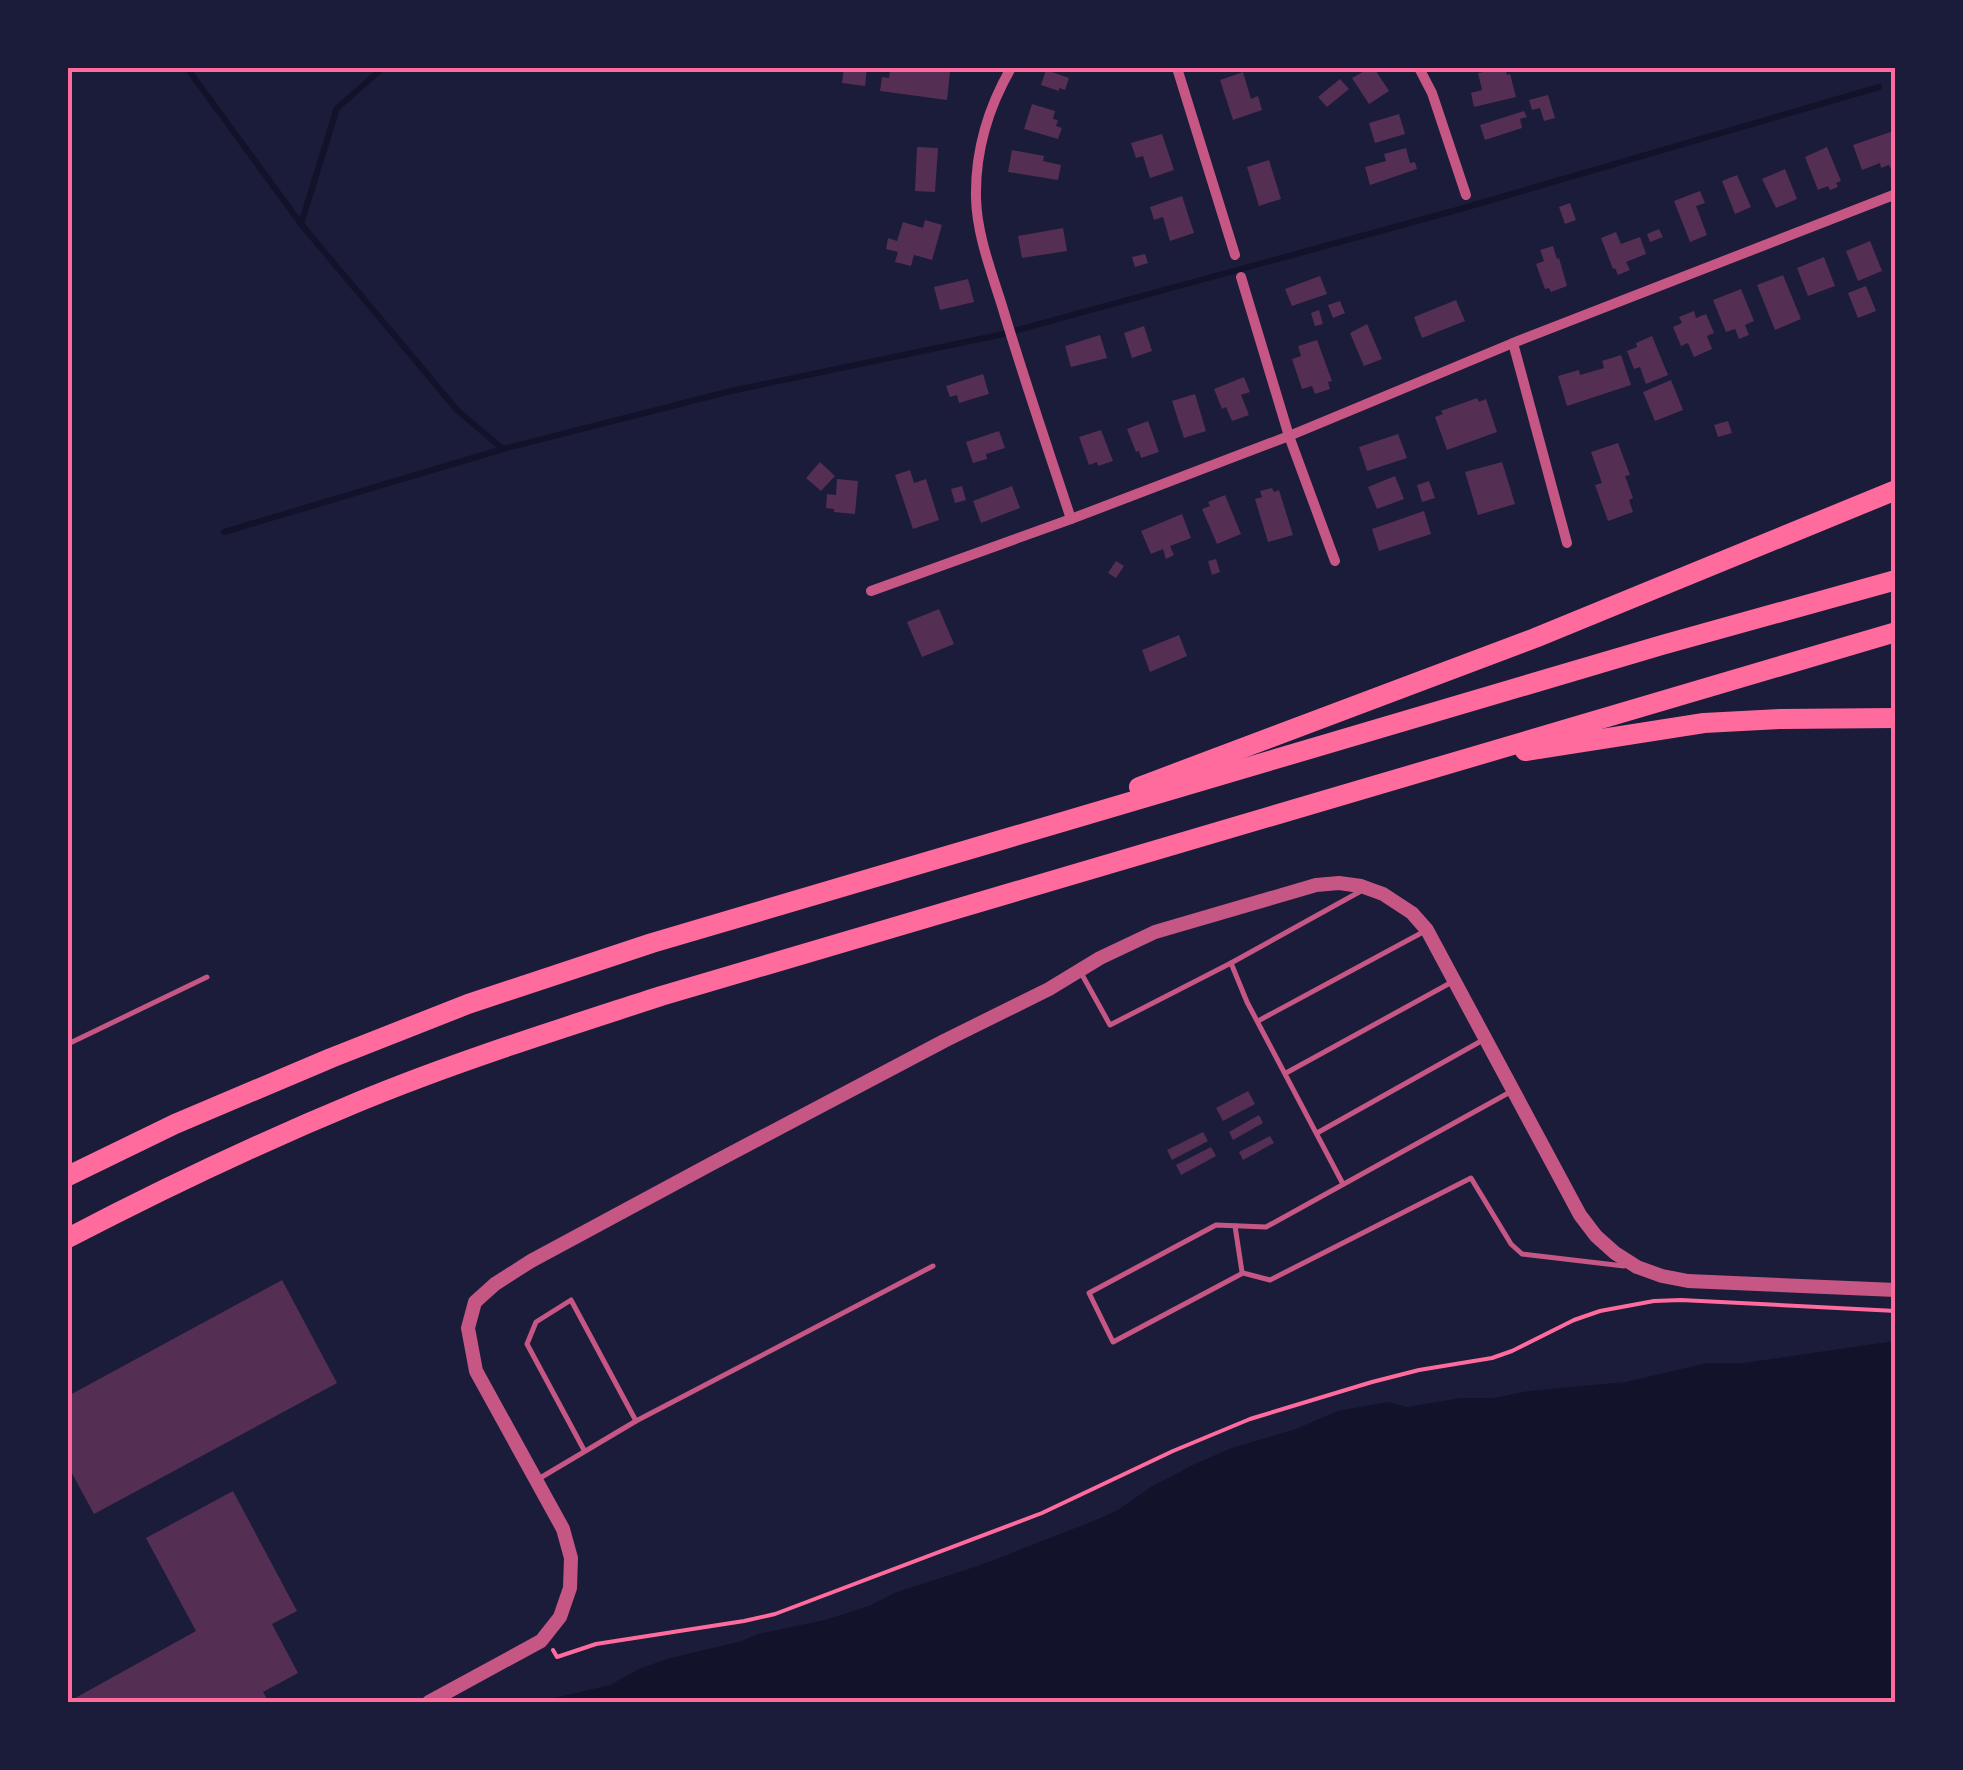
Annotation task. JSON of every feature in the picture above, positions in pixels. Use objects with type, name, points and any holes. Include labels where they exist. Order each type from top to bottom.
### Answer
[{"type":"highway","points":[[1045,828],[1144,785],[1535,638],[1896,490]]},
{"type":"highway","points":[[68,1176],[175,1124],[331,1058],[468,1004],[652,943],[1662,645],[1896,580]]},
{"type":"highway","points":[[68,1242],[100,1222],[232,1158],[359,1101],[504,1047],[661,996],[1896,632]]},
{"type":"highway","points":[[1444,765],[1704,722],[1896,718]]},
{"type":"street","points":[[1010,68],[983,132],[976,192],[978,216],[984,248],[1071,519]]},
{"type":"street","points":[[1176,68],[1235,254]]},
{"type":"street","points":[[1419,68],[1432,92],[1466,194]]},
{"type":"street","points":[[870,591],[1289,436],[1514,343],[1896,194]]},
{"type":"street","points":[[1242,277],[1289,436],[1335,562]]},
{"type":"street","points":[[1514,343],[1567,543]]},
{"type":"street","points":[[429,1702],[532,1648],[560,1617],[570,1588],[571,1558],[563,1529],[476,1371],[468,1328],[475,1302],[495,1284],[584,1232],[1100,958],[1155,932],[1258,901],[1327,883],[1350,884],[1394,899],[1412,913],[1427,930],[1587,1226],[1615,1254],[1662,1276],[1688,1280],[1896,1290]]},
{"type":"lane","points":[[1080,970],[1110,1025],[1367,888]]},
{"type":"lane","points":[[1258,1021],[1427,930]]},
{"type":"lane","points":[[1231,963],[1344,1184]]},
{"type":"lane","points":[[68,1044],[207,977]]},
{"type":"lane","points":[[1285,1074],[1455,981]]},
{"type":"lane","points":[[1317,1133],[1486,1038]]},
{"type":"lane","points":[[1514,1090],[1266,1227],[1216,1225],[1089,1293],[1113,1342],[1242,1273],[1270,1280],[1471,1178],[1511,1244],[1522,1254],[1637,1267]]},
{"type":"lane","points":[[1236,1226],[1242,1273]]},
{"type":"lane","points":[[536,1480],[636,1420],[934,1266]]},
{"type":"lane","points":[[584,1450],[528,1344],[536,1322],[570,1300],[636,1420]]},
{"type":"path","points":[[556,1657],[596,1644],[744,1621],[804,1604],[1042,1513],[1250,1418],[1419,1370],[1492,1358],[1600,1311],[1682,1300],[1896,1311]]},
{"type":"shaded area","points":[[1895,1341],[1895,1702],[537,1702],[610,1685],[667,1659],[869,1606],[897,1592],[978,1566],[1096,1520],[1197,1463],[1338,1411],[1388,1402],[1407,1407],[1626,1382],[1707,1363],[1744,1363]]},
{"type":"building","points":[[844,68],[867,68],[865,86],[842,83]]},
{"type":"building","points":[[890,68],[950,72],[947,100],[880,91],[882,77],[889,78]]},
{"type":"building","points":[[1374,68],[1389,91],[1369,104],[1352,78]]},
{"type":"building","points":[[1505,68],[1516,97],[1474,107],[1471,93],[1482,90],[1478,73]]},
{"type":"building","points":[[1046,70],[1069,78],[1065,90],[1041,85]]},
{"type":"building","points":[[1243,72],[1251,99],[1258,96],[1262,110],[1233,120],[1220,80]]},
{"type":"building","points":[[1340,79],[1349,89],[1327,107],[1318,97]]},
{"type":"building","points":[[1548,95],[1555,118],[1544,121],[1540,108],[1532,110],[1529,100]]},
{"type":"building","points":[[1032,104],[1055,111],[1053,119],[1062,128],[1058,139],[1024,129]]},
{"type":"building","points":[[1524,111],[1527,117],[1520,119],[1522,128],[1485,140],[1480,125]]},
{"type":"building","points":[[1399,114],[1405,134],[1375,143],[1369,123]]},
{"type":"building","points":[[1896,130],[1896,166],[1881,168],[1880,163],[1862,170],[1853,145]]},
{"type":"building","points":[[1162,134],[1174,170],[1150,178],[1143,156],[1136,158],[1131,143]]},
{"type":"building","points":[[917,147],[938,148],[935,192],[915,191]]},
{"type":"building","points":[[1827,147],[1841,181],[1836,183],[1838,187],[1818,190],[1805,157]]},
{"type":"building","points":[[1406,148],[1410,163],[1415,162],[1417,169],[1370,185],[1365,167],[1386,161],[1384,154]]},
{"type":"building","points":[[1012,150],[1044,156],[1043,161],[1061,165],[1058,180],[1008,172]]},
{"type":"building","points":[[1269,160],[1281,199],[1259,206],[1247,167]]},
{"type":"building","points":[[1785,169],[1797,199],[1776,208],[1762,179]]},
{"type":"building","points":[[1737,175],[1751,207],[1735,214],[1722,181]]},
{"type":"building","points":[[1700,191],[1705,203],[1696,206],[1707,235],[1690,242],[1674,201]]},
{"type":"building","points":[[1182,196],[1194,233],[1170,241],[1163,217],[1154,220],[1150,207]]},
{"type":"building","points":[[1570,203],[1576,220],[1565,224],[1559,207]]},
{"type":"building","points":[[925,220],[942,225],[932,260],[914,255],[911,266],[895,262],[898,252],[886,249],[888,238],[897,241],[903,222],[923,228]]},
{"type":"building","points":[[1063,228],[1067,251],[1022,258],[1018,236]]},
{"type":"building","points":[[1659,229],[1663,237],[1650,242],[1647,234]]},
{"type":"building","points":[[1616,232],[1621,244],[1640,237],[1646,254],[1626,262],[1630,270],[1618,275],[1601,238]]},
{"type":"building","points":[[1870,241],[1882,271],[1858,281],[1846,251]]},
{"type":"building","points":[[1553,246],[1567,286],[1551,292],[1545,289],[1536,264],[1544,261],[1540,250]]},
{"type":"building","points":[[1145,254],[1148,263],[1135,267],[1132,257]]},
{"type":"building","points":[[1824,257],[1835,286],[1808,296],[1797,268]]},
{"type":"building","points":[[1783,275],[1801,319],[1775,330],[1757,285]]},
{"type":"building","points":[[1320,276],[1327,294],[1292,306],[1285,289]]},
{"type":"building","points":[[968,279],[974,302],[940,310],[934,287]]},
{"type":"building","points":[[1866,286],[1876,311],[1858,318],[1848,293]]},
{"type":"building","points":[[1741,289],[1754,321],[1745,325],[1749,335],[1739,339],[1735,329],[1726,332],[1713,300]]},
{"type":"building","points":[[1456,300],[1465,321],[1422,338],[1414,317]]},
{"type":"building","points":[[1340,301],[1345,313],[1333,318],[1328,305]]},
{"type":"building","points":[[1319,310],[1323,324],[1315,326],[1311,313]]},
{"type":"building","points":[[1694,311],[1696,318],[1706,314],[1714,333],[1707,336],[1712,349],[1694,357],[1688,343],[1681,346],[1673,327],[1682,323],[1679,317]]},
{"type":"building","points":[[1367,324],[1382,359],[1364,366],[1350,333]]},
{"type":"building","points":[[1144,326],[1152,351],[1132,358],[1124,333]]},
{"type":"building","points":[[1100,335],[1107,358],[1071,367],[1065,346]]},
{"type":"building","points":[[1652,336],[1668,375],[1646,384],[1640,367],[1634,369],[1627,351]]},
{"type":"building","points":[[1317,340],[1332,381],[1328,382],[1330,389],[1315,394],[1312,386],[1302,389],[1292,359],[1301,356],[1298,346]]},
{"type":"building","points":[[1621,355],[1631,385],[1567,406],[1558,376],[1604,368],[1602,361]]},
{"type":"building","points":[[983,374],[989,394],[959,403],[957,395],[950,397],[946,386]]},
{"type":"building","points":[[1244,377],[1250,392],[1241,395],[1249,415],[1232,421],[1214,389]]},
{"type":"building","points":[[1671,380],[1683,410],[1655,421],[1643,392]]},
{"type":"building","points":[[1195,394],[1206,431],[1184,438],[1172,401]]},
{"type":"building","points":[[1477,398],[1479,402],[1486,399],[1497,432],[1447,450],[1435,417]]},
{"type":"building","points":[[1148,421],[1159,452],[1141,458],[1127,429]]},
{"type":"building","points":[[1728,421],[1732,433],[1718,437],[1714,425]]},
{"type":"building","points":[[1101,430],[1113,461],[1089,465],[1079,437]]},
{"type":"building","points":[[999,431],[1005,448],[973,463],[966,442]]},
{"type":"building","points":[[1398,434],[1407,458],[1367,471],[1359,447]]},
{"type":"building","points":[[1618,443],[1630,475],[1625,476],[1633,498],[1629,500],[1633,512],[1608,521],[1595,485],[1602,483],[1591,452]]},
{"type":"building","points":[[820,462],[835,476],[821,491],[806,478]]},
{"type":"building","points":[[1502,462],[1515,504],[1478,515],[1465,472]]},
{"type":"building","points":[[910,470],[914,483],[926,479],[939,520],[913,529],[895,475]]},
{"type":"building","points":[[1395,476],[1404,499],[1377,509],[1368,487]]},
{"type":"building","points":[[837,479],[858,481],[855,514],[826,508],[827,494],[836,495]]},
{"type":"building","points":[[1429,481],[1435,498],[1422,502],[1417,485]]},
{"type":"building","points":[[962,486],[966,500],[955,503],[951,489]]},
{"type":"building","points":[[1012,486],[1020,508],[981,523],[973,501]]},
{"type":"building","points":[[1272,488],[1274,492],[1279,490],[1293,535],[1268,542],[1255,499],[1262,497],[1260,491]]},
{"type":"building","points":[[1225,495],[1241,534],[1217,544],[1202,509]]},
{"type":"building","points":[[1424,511],[1431,534],[1379,551],[1372,529]]},
{"type":"building","points":[[1182,514],[1191,538],[1170,546],[1174,555],[1166,559],[1163,549],[1151,554],[1141,531]]},
{"type":"building","points":[[1216,559],[1220,572],[1212,575],[1208,561]]},
{"type":"building","points":[[1116,561],[1124,566],[1116,578],[1108,573]]},
{"type":"building","points":[[939,609],[954,644],[922,657],[907,622]]},
{"type":"building","points":[[1179,635],[1187,656],[1150,672],[1142,650]]},
{"type":"building","points":[[1248,1091],[1255,1104],[1223,1121],[1216,1108]]},
{"type":"building","points":[[1259,1115],[1263,1123],[1233,1140],[1229,1132]]},
{"type":"building","points":[[1203,1132],[1208,1141],[1172,1160],[1167,1150]]},
{"type":"building","points":[[1270,1136],[1274,1143],[1243,1160],[1239,1152]]},
{"type":"building","points":[[1211,1147],[1216,1156],[1181,1175],[1176,1165]]},
{"type":"building","points":[[282,1280],[337,1383],[94,1514],[68,1466],[68,1396]]},
{"type":"building","points":[[233,1491],[297,1611],[272,1624],[298,1673],[263,1692],[269,1702],[68,1702],[196,1631],[146,1538]]},
{"type":"waterway","points":[[187,68],[301,224],[457,410],[503,449]]},
{"type":"waterway","points":[[301,224],[337,108],[383,68]]},
{"type":"waterway","points":[[224,532],[503,449],[731,391],[999,335],[1457,210],[1879,87]]}]
